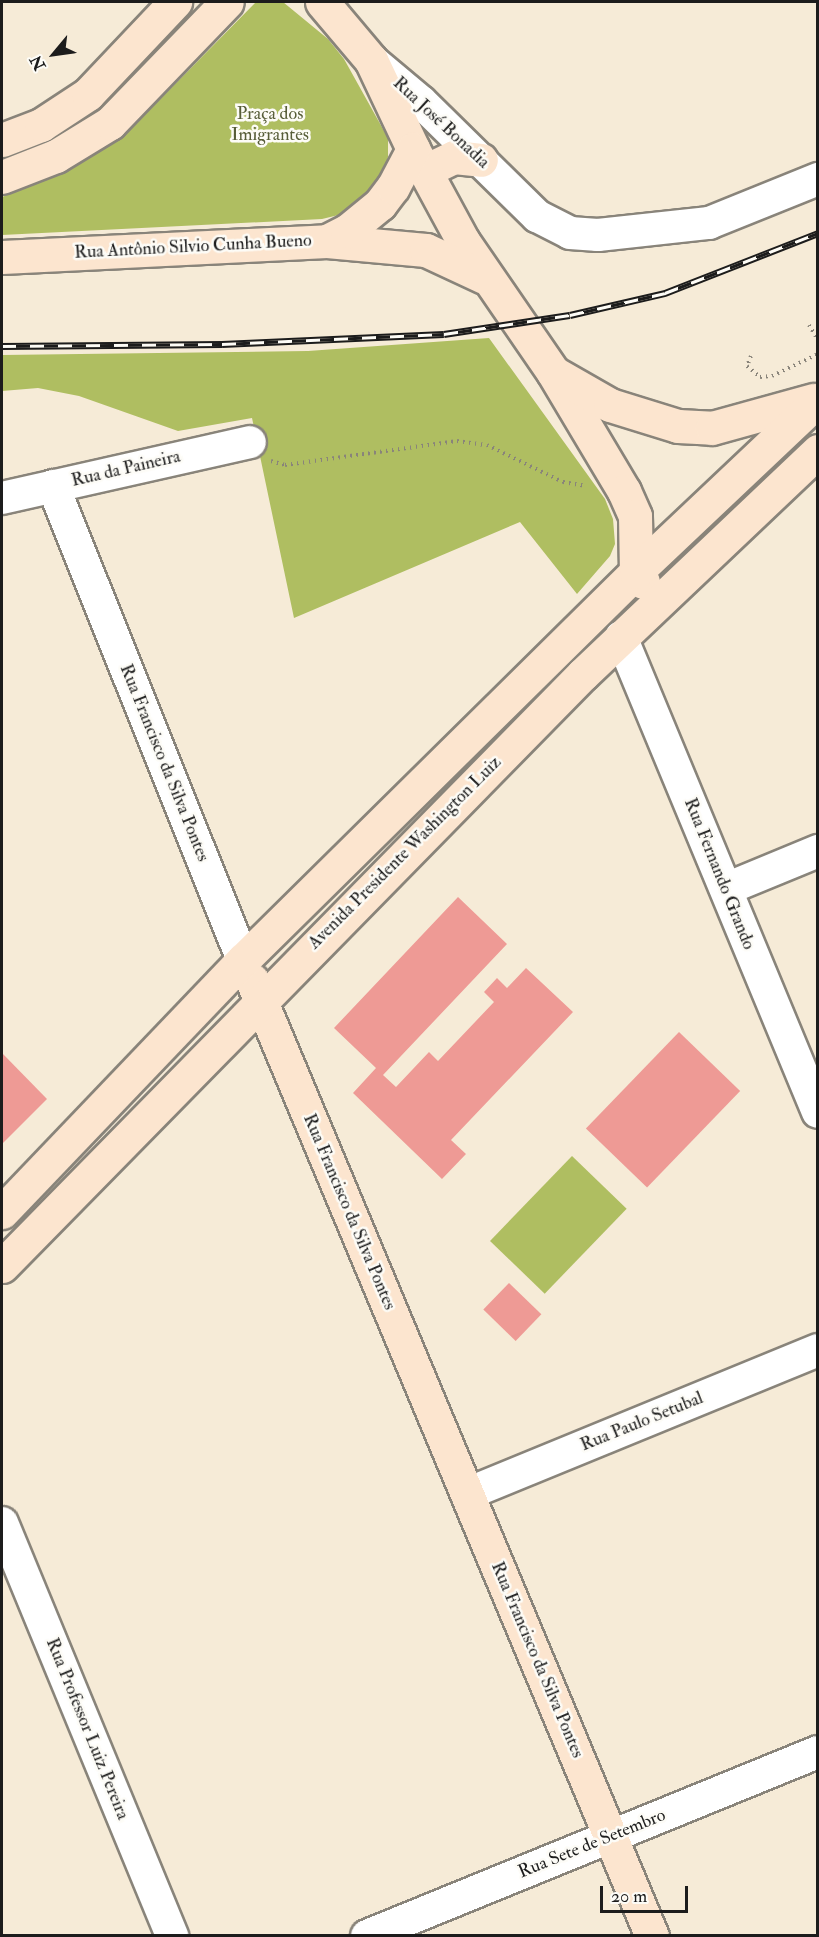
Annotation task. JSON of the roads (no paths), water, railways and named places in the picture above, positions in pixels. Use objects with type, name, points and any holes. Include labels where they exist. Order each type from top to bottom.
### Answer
[{"type":"main road","points":[[2,140],[48,120],[88,94],[175,2]]},
{"type":"main road","points":[[2,177],[56,156],[110,123],[227,2]]},
{"type":"main road","name":"Rua José Bonadia","points":[[322,2],[371,60]]},
{"type":"main road","points":[[371,60],[419,160],[485,277],[553,372],[624,491],[638,533],[636,572],[650,589],[664,596]]},
{"type":"main road","points":[[419,160],[454,157],[481,160]]},
{"type":"main road","name":"Rua Antônio Silvio Cunha Bueno","points":[[2,257],[327,241],[380,204],[405,169],[419,160]]},
{"type":"main road","points":[[327,241],[426,250],[485,277]]},
{"type":"main road","points":[[553,372],[610,405],[678,426],[722,426],[818,400]]},
{"type":"main road","name":"Avenida Presidente Washington Luiz","points":[[2,1212],[243,960],[636,572],[818,400]]},
{"type":"main road","name":"Avenida Presidente Washington Luiz","points":[[2,1266],[260,999],[621,637],[818,451]]},
{"type":"main road","name":"Rua Francisco da Silva Pontes","points":[[243,960],[652,1935]]},
{"type":"street","name":"Rua José Bonadia","points":[[371,60],[481,160],[537,216],[570,233],[598,235],[709,223],[818,179]]},
{"type":"street","name":"Rua da Paineira","points":[[2,498],[250,442]]},
{"type":"street","name":"Rua Francisco da Silva Pontes","points":[[53,486],[243,960]]},
{"type":"street","name":"Rua Fernando Grando","points":[[621,637],[818,1112]]},
{"type":"street","points":[[726,889],[818,851]]},
{"type":"street","name":"Rua Paulo Setubal","points":[[467,1494],[818,1350]]},
{"type":"street","name":"Rua Professor Luiz Pereira","points":[[2,1523],[172,1935]]},
{"type":"street","name":"Rua Sete de Setembro","points":[[367,1935],[818,1752]]},
{"type":"railway","points":[[2,346],[222,344],[444,334],[570,315],[665,293],[818,233]]},
{"type":"park label","name":"Praça dos Imigrantes","points":[[270,125]]}]
